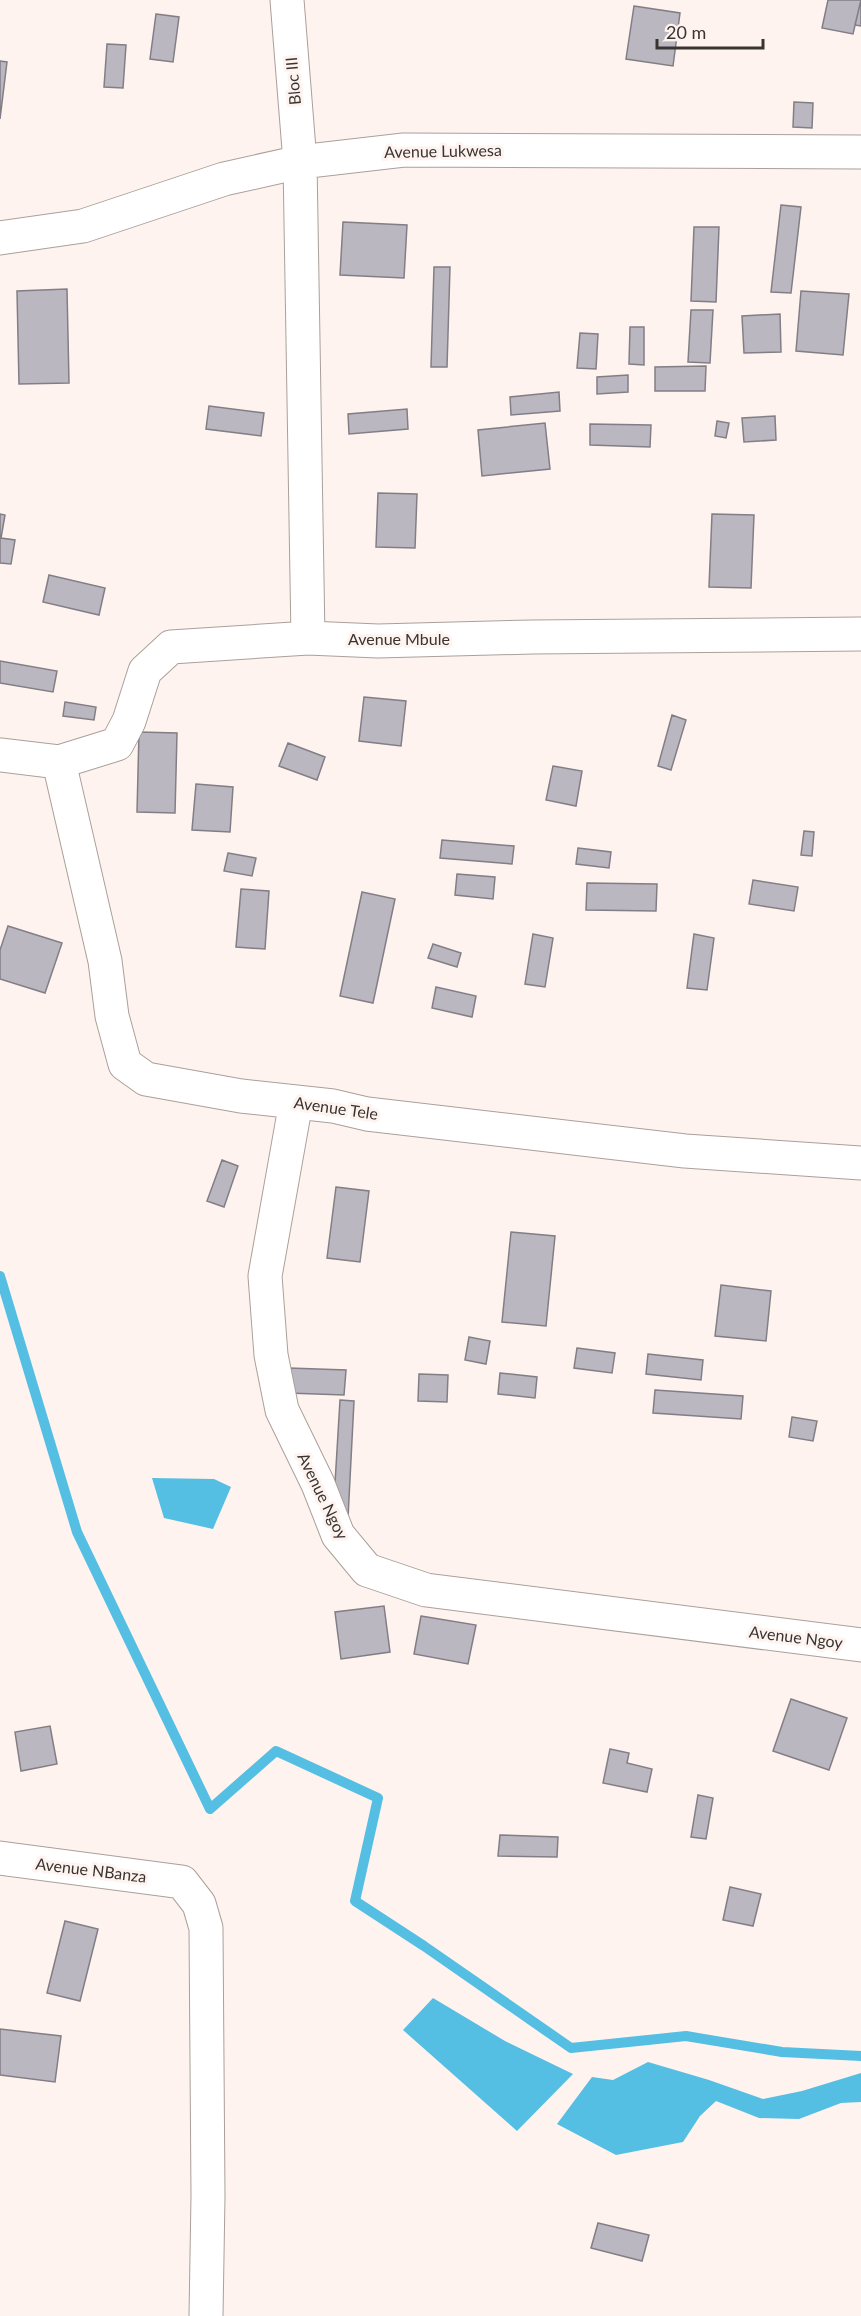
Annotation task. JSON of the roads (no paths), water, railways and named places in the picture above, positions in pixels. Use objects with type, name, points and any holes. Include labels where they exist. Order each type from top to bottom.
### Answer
[{"type":"street","name":"Bloc III","points":[[287,0],[300,162],[308,638]]},
{"type":"street","name":"Avenue Lukwesa","points":[[0,238],[83,226],[224,179],[300,162],[404,150],[861,152]]},
{"type":"street","name":"Avenue Mbule","points":[[0,755],[59,762],[117,744],[129,721],[145,671],[171,647],[308,638],[378,640],[861,634]]},
{"type":"street","name":"Avenue Tele","points":[[59,762],[105,961],[112,1016],[125,1064],[146,1079],[241,1096],[333,1106],[367,1114],[686,1151],[861,1163]]},
{"type":"street","name":"Avenue Ngoy","points":[[296,1102],[265,1276],[271,1355],[282,1410],[318,1484],[338,1535],[367,1570],[426,1590],[861,1645]]},
{"type":"street","name":"Avenue NBanza","points":[[0,1858],[182,1882],[199,1904],[206,1928],[208,2196],[206,2316]]},
{"type":"water","points":[[152,1478],[214,1479],[231,1487],[213,1529],[164,1518]]},
{"type":"water","points":[[433,1998],[505,2041],[573,2074],[517,2131],[403,2030]]},
{"type":"water","points":[[648,2062],[763,2099],[802,2091],[861,2073],[861,2102],[841,2103],[799,2119],[759,2118],[716,2101],[700,2116],[683,2142],[616,2155],[557,2124],[592,2077],[613,2080]]},
{"type":"waterway","points":[[0,1276],[77,1532],[210,1809],[276,1751],[378,1798],[355,1901],[571,2048],[686,2036],[782,2052],[861,2056]]}]
